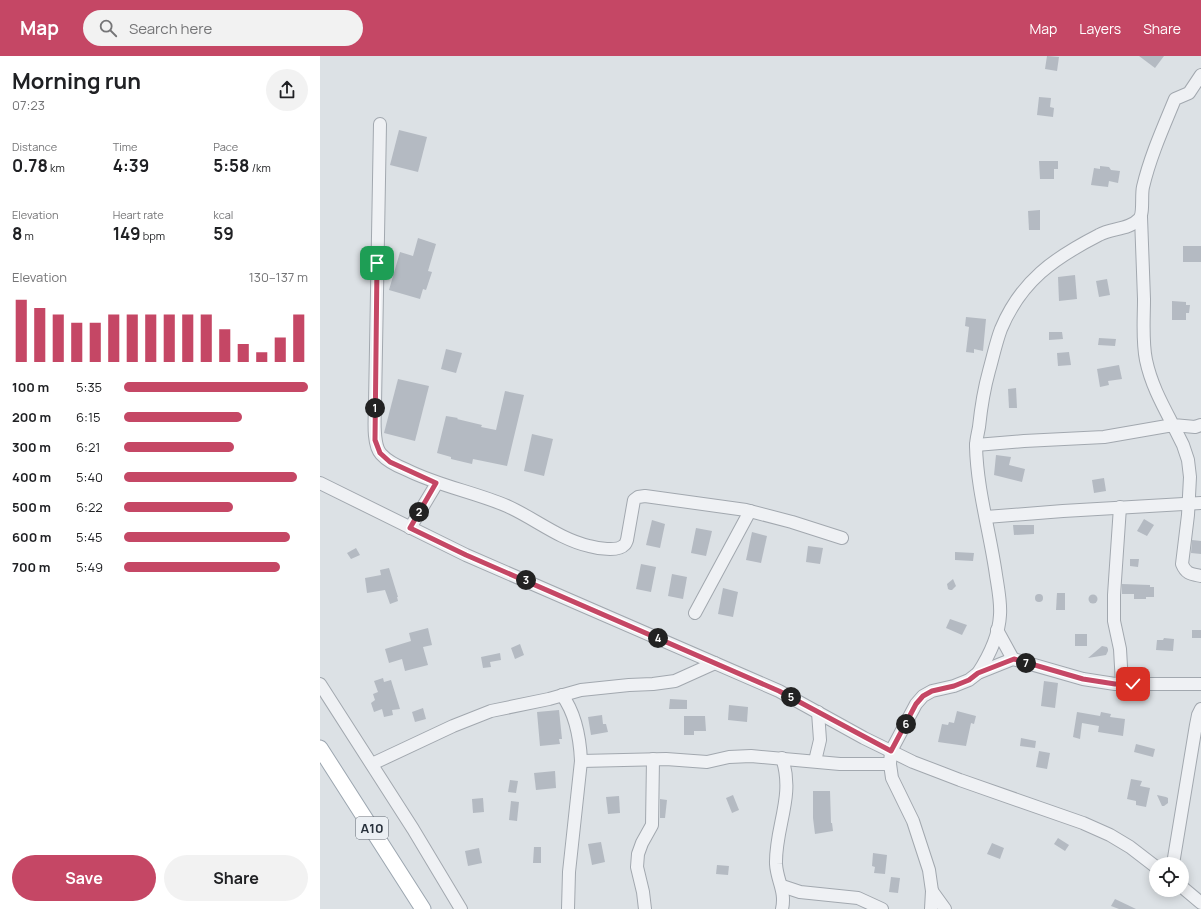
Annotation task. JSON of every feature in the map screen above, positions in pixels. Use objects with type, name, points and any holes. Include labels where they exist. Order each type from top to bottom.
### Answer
[{"type":"main road","name":"A10","points":[[320,748],[423,909]]},
{"type":"street","points":[[1201,75],[1189,93],[1175,99],[1147,169],[1143,190],[1141,217],[1146,359],[1157,395],[1183,445],[1188,460],[1190,477],[1182,564],[1185,570],[1191,574],[1201,576]]},
{"type":"street","points":[[380,124],[375,440],[380,453],[390,462],[436,483],[477,495],[507,506],[576,542],[605,549],[620,548],[624,546],[627,540],[634,500],[638,497],[645,496],[750,511],[792,522],[842,538]]},
{"type":"street","points":[[978,673],[988,658],[997,630],[1000,614],[999,593],[980,482],[976,445],[982,400],[1000,330],[1020,293],[1032,280],[1060,256],[1101,234],[1136,223],[1141,217]]},
{"type":"street","points":[[976,445],[1104,437],[1173,425],[1201,425]]},
{"type":"street","points":[[320,483],[466,555],[779,691],[913,762],[1083,823],[1110,835],[1130,847],[1149,862]]},
{"type":"street","points":[[410,528],[436,483]]},
{"type":"street","points":[[986,517],[1120,507],[1201,503]]},
{"type":"street","points":[[1120,507],[1114,595],[1114,625],[1120,649],[1122,684]]},
{"type":"street","points":[[694,613],[750,511]]},
{"type":"street","points":[[997,630],[1014,659]]},
{"type":"street","points":[[932,909],[932,891],[921,845],[913,821],[892,778],[890,764],[891,751],[916,704],[923,696],[932,691],[954,686],[969,680],[978,673],[1014,659],[1083,679],[1102,682],[1122,684],[1201,684]]},
{"type":"street","points":[[372,764],[410,745],[480,714],[581,690],[675,681],[716,663]]},
{"type":"street","points":[[320,684],[372,764],[461,909]]},
{"type":"street","points":[[562,695],[574,716],[581,749],[570,865],[568,909]]},
{"type":"street","points":[[1174,857],[1196,725],[1201,709]]},
{"type":"street","points":[[815,761],[820,740],[818,712]]},
{"type":"street","points":[[581,761],[678,759],[707,762],[729,757],[745,756],[840,764],[890,764]]},
{"type":"street","points":[[782,758],[786,770],[787,787],[776,853],[776,867],[782,886],[784,901],[782,909]]},
{"type":"street","points":[[645,909],[643,892],[637,867],[638,854],[652,825],[653,759]]},
{"type":"street","points":[[782,886],[800,892],[858,898],[882,909]]},
{"type":"street","points":[[932,891],[945,909]]},
{"type":"street","points":[[1189,893],[1201,903]]},
{"type":"building","points":[[1047,56],[1059,57],[1057,71],[1045,69]]},
{"type":"building","points":[[1139,56],[1164,56],[1155,68]]},
{"type":"building","points":[[1039,97],[1051,98],[1050,107],[1054,108],[1053,117],[1037,115]]},
{"type":"building","points":[[399,130],[427,137],[418,172],[390,165]]},
{"type":"building","points":[[1039,161],[1058,161],[1058,169],[1054,169],[1054,179],[1040,179]]},
{"type":"building","points":[[1100,166],[1109,167],[1111,170],[1120,171],[1118,183],[1109,181],[1108,187],[1091,185],[1094,168],[1100,169]]},
{"type":"building","points":[[1040,210],[1040,230],[1029,230],[1028,211]]},
{"type":"building","points":[[418,238],[436,244],[428,271],[432,272],[426,290],[423,289],[420,299],[389,290],[400,252],[413,256]]},
{"type":"building","points":[[1183,246],[1201,246],[1201,262],[1183,262]]},
{"type":"building","points":[[1075,275],[1077,299],[1059,301],[1058,277]]},
{"type":"building","points":[[1107,279],[1110,295],[1099,297],[1096,281]]},
{"type":"building","points":[[1172,301],[1186,302],[1186,305],[1190,305],[1189,313],[1186,313],[1186,320],[1172,320]]},
{"type":"building","points":[[966,317],[986,319],[983,351],[974,349],[974,353],[966,352],[969,327],[965,326]]},
{"type":"building","points":[[1049,332],[1062,332],[1063,339],[1049,340]]},
{"type":"building","points":[[1099,338],[1116,339],[1115,346],[1098,345]]},
{"type":"building","points":[[446,349],[462,353],[456,373],[441,369]]},
{"type":"building","points":[[1069,352],[1071,365],[1058,366],[1057,353]]},
{"type":"building","points":[[1119,365],[1122,379],[1108,381],[1109,385],[1100,387],[1097,369]]},
{"type":"building","points":[[398,379],[429,386],[415,441],[384,433]]},
{"type":"building","points":[[1016,388],[1017,408],[1009,408],[1008,389]]},
{"type":"building","points":[[505,391],[524,395],[507,466],[473,459],[472,464],[451,459],[451,457],[437,453],[446,416],[458,418],[457,419],[482,425],[481,427],[496,430]]},
{"type":"building","points":[[532,434],[553,439],[544,476],[524,471]]},
{"type":"building","points":[[996,455],[1011,457],[1009,465],[1025,469],[1022,482],[994,475]]},
{"type":"building","points":[[1104,478],[1106,491],[1094,493],[1092,480]]},
{"type":"building","points":[[1144,519],[1154,525],[1147,536],[1137,531]]},
{"type":"building","points":[[652,520],[665,524],[660,548],[646,545]]},
{"type":"building","points":[[1013,525],[1034,525],[1034,534],[1014,535]]},
{"type":"building","points":[[696,528],[712,531],[706,556],[691,553]]},
{"type":"building","points":[[752,532],[767,536],[761,563],[746,560]]},
{"type":"building","points":[[1192,540],[1201,541],[1201,554],[1191,553]]},
{"type":"building","points":[[808,546],[823,548],[820,564],[806,562]]},
{"type":"building","points":[[356,548],[360,555],[351,559],[347,553]]},
{"type":"building","points":[[955,552],[974,553],[973,561],[955,560]]},
{"type":"building","points":[[1130,559],[1139,559],[1138,567],[1130,566]]},
{"type":"building","points":[[641,564],[656,567],[651,592],[636,589]]},
{"type":"building","points":[[389,568],[398,597],[398,601],[390,604],[385,590],[367,593],[365,578],[381,575],[380,570]]},
{"type":"building","points":[[672,574],[687,577],[683,599],[668,596]]},
{"type":"building","points":[[953,579],[956,586],[950,590],[948,589],[947,584]]},
{"type":"building","points":[[1122,584],[1150,585],[1150,587],[1154,587],[1154,597],[1134,599],[1134,594],[1122,594]]},
{"type":"building","points":[[723,588],[738,592],[733,617],[718,614]]},
{"type":"building","points":[[1057,593],[1065,593],[1065,610],[1056,610]]},
{"type":"building","points":[[1037,594],[1041,594],[1043,598],[1041,602],[1037,602],[1035,600],[1035,596]]},
{"type":"building","points":[[1093,594],[1098,599],[1093,604],[1088,599]]},
{"type":"building","points":[[950,619],[967,625],[962,635],[946,628]]},
{"type":"building","points":[[428,628],[432,645],[423,647],[428,665],[405,671],[402,659],[389,663],[385,649],[411,641],[409,633]]},
{"type":"building","points":[[1192,630],[1201,630],[1201,638],[1192,638]]},
{"type":"building","points":[[1075,634],[1087,634],[1087,646],[1075,646]]},
{"type":"building","points":[[1164,638],[1174,639],[1173,651],[1156,650],[1157,640],[1163,640]]},
{"type":"building","points":[[520,644],[524,655],[515,659],[511,648]]},
{"type":"building","points":[[1102,646],[1107,647],[1108,649],[1106,655],[1088,658]]},
{"type":"building","points":[[500,653],[501,660],[490,662],[491,667],[483,668],[481,657]]},
{"type":"building","points":[[383,678],[384,682],[391,680],[400,709],[392,710],[393,715],[384,717],[382,709],[374,712],[371,703],[375,700],[373,694],[378,692],[374,681]]},
{"type":"building","points":[[1044,681],[1058,683],[1055,708],[1041,706]]},
{"type":"building","points":[[670,699],[687,700],[687,709],[669,709]]},
{"type":"building","points":[[729,705],[748,707],[747,722],[728,720]]},
{"type":"building","points":[[423,708],[426,719],[415,722],[412,712]]},
{"type":"building","points":[[559,710],[562,739],[559,739],[560,744],[540,746],[537,712]]},
{"type":"building","points":[[957,711],[976,716],[974,724],[971,723],[966,746],[938,742],[942,724],[948,725],[949,722],[954,723]]},
{"type":"building","points":[[1077,712],[1100,716],[1101,712],[1111,714],[1110,717],[1125,719],[1123,736],[1098,732],[1099,726],[1082,723],[1080,739],[1073,737]]},
{"type":"building","points":[[602,715],[603,724],[606,724],[608,732],[591,735],[588,717]]},
{"type":"building","points":[[684,716],[705,716],[706,731],[694,731],[694,735],[684,735]]},
{"type":"building","points":[[1021,738],[1036,741],[1035,748],[1020,746]]},
{"type":"building","points":[[1136,744],[1155,749],[1153,757],[1134,752]]},
{"type":"building","points":[[1039,751],[1050,753],[1047,769],[1036,767]]},
{"type":"building","points":[[555,771],[556,788],[536,790],[534,773]]},
{"type":"building","points":[[1131,779],[1142,781],[1140,786],[1150,788],[1146,807],[1136,805],[1136,801],[1127,799]]},
{"type":"building","points":[[510,780],[518,781],[516,793],[508,792]]},
{"type":"building","points":[[813,791],[830,791],[831,823],[833,831],[815,834],[813,818]]},
{"type":"building","points":[[733,795],[739,810],[732,813],[726,798]]},
{"type":"building","points":[[1157,795],[1168,798],[1168,803],[1162,806]]},
{"type":"building","points":[[619,796],[620,813],[608,814],[606,797]]},
{"type":"building","points":[[483,798],[484,812],[473,813],[472,799]]},
{"type":"building","points":[[660,799],[667,800],[665,818],[660,818]]},
{"type":"building","points":[[511,801],[519,802],[517,821],[509,820]]},
{"type":"building","points":[[1058,838],[1069,845],[1065,851],[1054,844]]},
{"type":"building","points":[[601,842],[605,862],[592,865],[588,844]]},
{"type":"building","points":[[992,843],[1004,848],[1000,859],[987,854]]},
{"type":"building","points":[[534,847],[541,847],[541,863],[533,863]]},
{"type":"building","points":[[479,848],[482,863],[468,866],[465,851]]},
{"type":"building","points":[[873,853],[887,855],[885,874],[874,873],[875,867],[872,866]]},
{"type":"building","points":[[717,865],[729,866],[728,875],[716,874]]},
{"type":"building","points":[[891,877],[900,878],[898,893],[889,892]]},
{"type":"building","points":[[1115,899],[1136,909],[1119,909],[1111,906]]},
{"type":"route","points":[[377,263],[375,440],[380,453],[390,462],[436,483],[410,528],[466,555],[779,691],[864,738],[891,751],[916,704],[923,696],[932,691],[954,686],[969,680],[978,673],[1014,659],[1083,679],[1115,684],[1133,684]]}]
